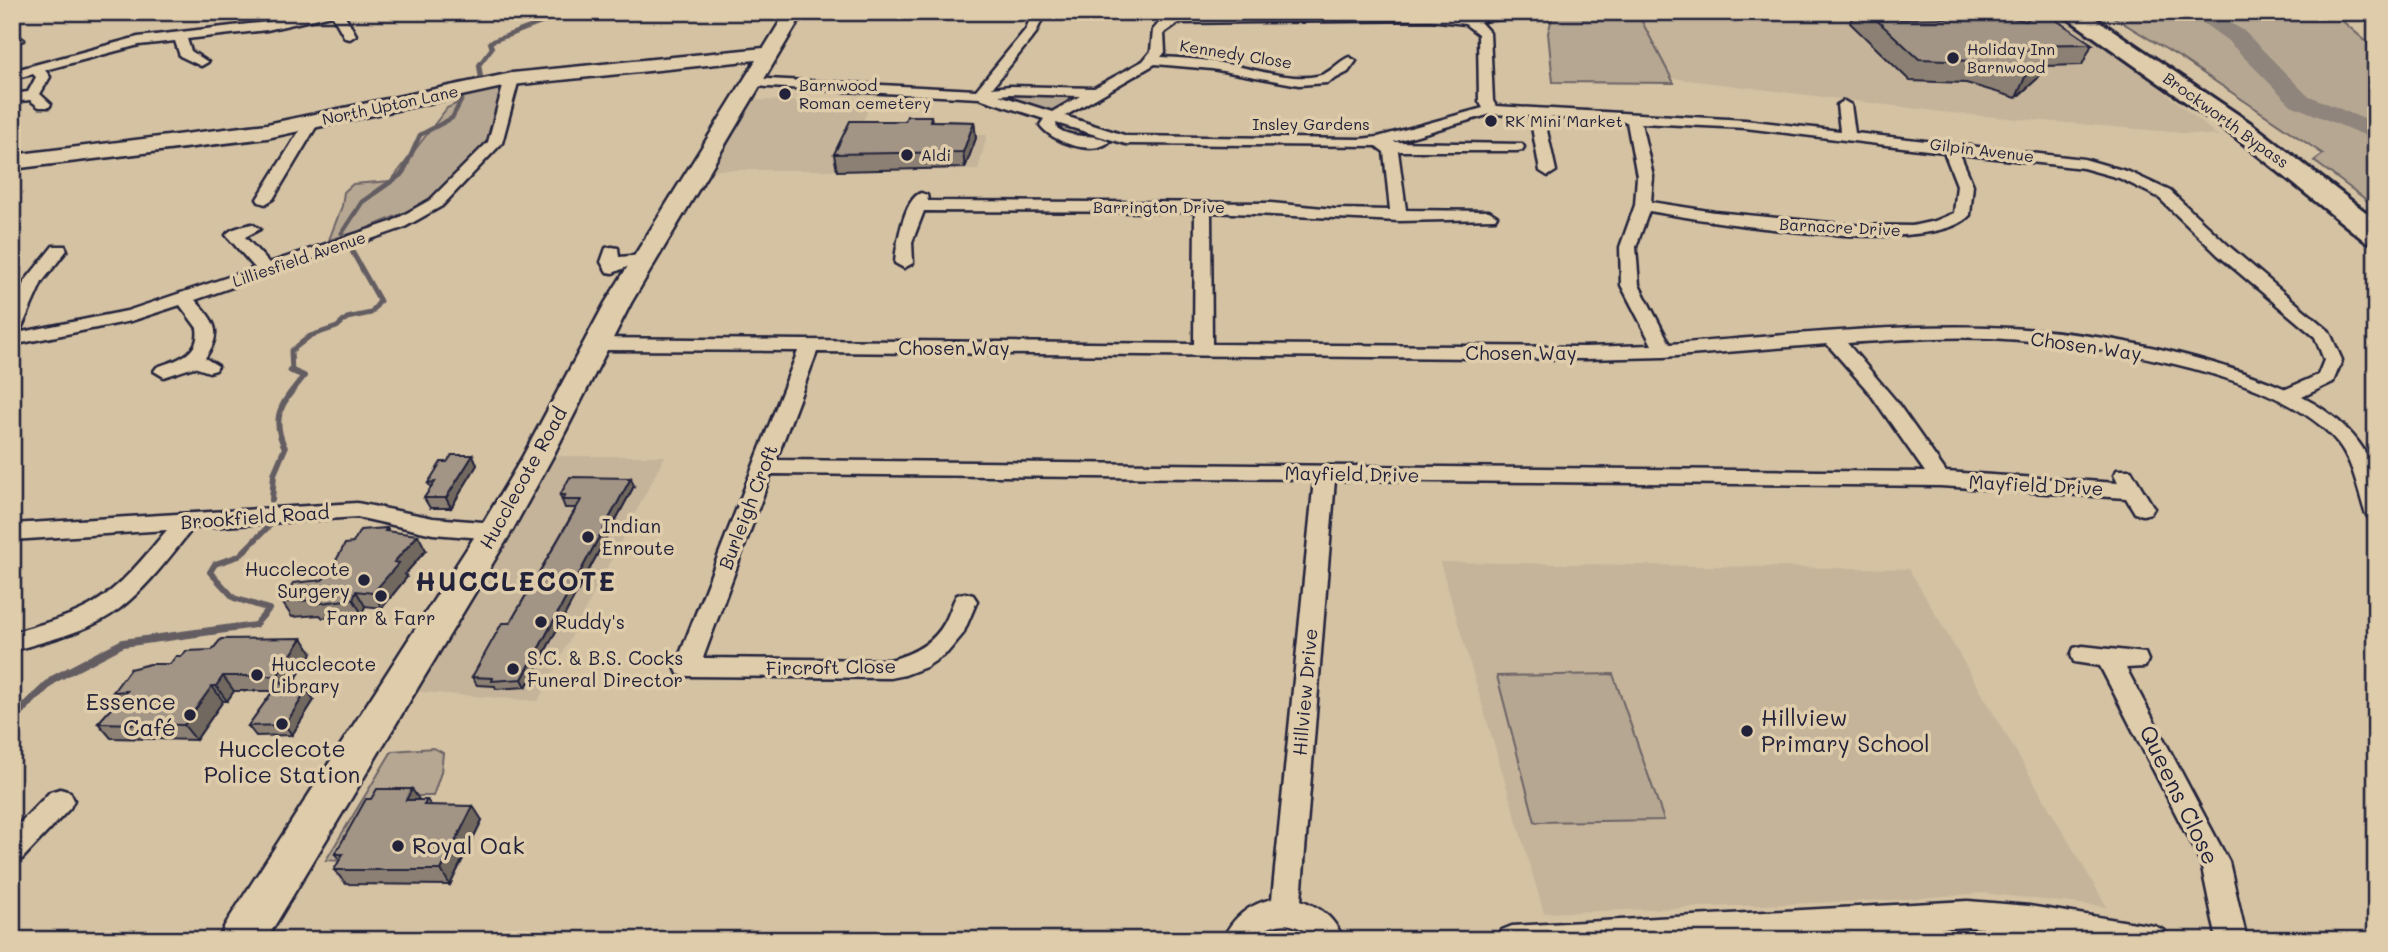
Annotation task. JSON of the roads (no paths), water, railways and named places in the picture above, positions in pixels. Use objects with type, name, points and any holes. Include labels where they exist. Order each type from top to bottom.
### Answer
[{"type":"highway","name":"Brockworth Bypass","points":[[2070,12],[2234,124],[2376,235]]},
{"type":"highway","name":"Brockworth Bypass","points":[[2093,12],[2256,123],[2376,212]]},
{"type":"street","points":[[12,75],[115,46],[180,37],[268,19],[328,12]]},
{"type":"street","points":[[337,12],[346,33]]},
{"type":"street","points":[[460,14],[481,12],[473,22]]},
{"type":"street","name":"Hucclecote Road","points":[[241,940],[495,531],[538,456],[595,344],[628,256],[751,82],[795,12]]},
{"type":"street","points":[[980,94],[1032,30],[1039,12]]},
{"type":"street","points":[[1467,21],[1498,13],[1540,13]]},
{"type":"street","points":[[980,94],[1054,117],[1154,60],[1158,52],[1158,33],[1171,15],[1430,16],[1467,21],[1475,24],[1484,33],[1486,101],[1491,110]]},
{"type":"street","points":[[180,37],[185,52],[201,62]]},
{"type":"street","name":"North Upton Lane","points":[[12,162],[230,136],[312,122],[512,79],[769,53]]},
{"type":"street","name":"Kennedy Close","points":[[1154,60],[1212,65],[1299,81],[1322,80],[1343,69],[1349,61]]},
{"type":"street","points":[[12,99],[38,99],[43,77],[37,70]]},
{"type":"street","name":"Lilliesfield Avenue","points":[[12,340],[131,316],[397,225],[436,203],[495,143],[512,79]]},
{"type":"street","points":[[751,82],[980,94],[1010,90],[1097,92]]},
{"type":"street","points":[[1844,105],[1848,134]]},
{"type":"street","name":"Gilpin Avenue","points":[[1491,110],[1745,124],[1848,134],[2100,167],[2124,175],[2164,194],[2224,251],[2323,335],[2333,360],[2326,378],[2285,397]]},
{"type":"street","name":"Insley Gardens","points":[[1383,144],[1474,113],[1491,110]]},
{"type":"street","points":[[1536,111],[1548,171]]},
{"type":"street","points":[[1474,113],[1484,147]]},
{"type":"street","name":"Insley Gardens","points":[[1054,117],[1047,125],[1051,132],[1066,139],[1084,142],[1126,140],[1517,147]]},
{"type":"street","points":[[1633,117],[1645,176],[1643,205],[1628,247],[1630,285],[1664,351]]},
{"type":"street","points":[[265,199],[312,122]]},
{"type":"street","points":[[1383,144],[1391,151],[1399,216]]},
{"type":"street","name":"Barnacre Drive","points":[[1643,205],[1791,225],[1912,231],[1940,225],[1962,215],[1965,185],[1949,146]]},
{"type":"street","name":"Barrington Drive","points":[[925,260],[905,268],[904,243],[919,202],[1203,207],[1399,216],[1489,216]]},
{"type":"street","points":[[1203,207],[1203,350]]},
{"type":"street","points":[[216,240],[252,229]]},
{"type":"street","points":[[234,235],[266,270]]},
{"type":"street","points":[[12,330],[34,281],[59,250]]},
{"type":"street","points":[[164,371],[202,363],[209,337],[207,326],[184,299]]},
{"type":"street","name":"Chosen Way","points":[[595,344],[1571,353],[1664,351],[1831,337],[1991,333],[2172,359],[2225,372],[2285,397],[2330,425],[2346,440],[2358,463],[2376,512]]},
{"type":"street","name":"Mayfield Drive","points":[[1831,337],[1853,359],[1896,412],[1940,479]]},
{"type":"street","name":"Burleigh Croft","points":[[687,667],[810,348]]},
{"type":"street","name":"Mayfield Drive","points":[[764,467],[1940,479],[2132,491]]},
{"type":"street","name":"Hillview Drive","points":[[1286,909],[1325,474]]},
{"type":"street","name":"Brookfield Road","points":[[12,532],[356,510],[433,526],[495,531]]},
{"type":"street","points":[[12,642],[101,611],[134,581],[186,522]]},
{"type":"street","name":"Fircroft Close","points":[[687,667],[890,669],[928,656],[967,618]]},
{"type":"street","name":"Queens Close","points":[[2136,660],[2096,656],[2215,862],[2232,940]]},
{"type":"street","points":[[12,850],[53,816]]},
{"type":"street","points":[[1237,940],[1248,922],[1262,913],[1286,909],[1312,919],[1329,940]]},
{"type":"street","points":[[1511,940],[1688,934],[1968,914],[2028,919],[2151,939]]},
{"type":"waterway","points":[[481,78],[479,65],[492,48],[490,42],[549,20],[542,12]]},
{"type":"waterway","points":[[2198,12],[2236,36],[2299,100],[2376,133]]},
{"type":"waterway","points":[[406,166],[420,135],[452,118],[462,99]]},
{"type":"waterway","points":[[342,233],[362,202],[402,174],[406,166]]},
{"type":"waterway","points":[[292,371],[291,351],[310,336],[337,327],[347,318],[371,313],[380,301],[349,246]]},
{"type":"waterway","points":[[272,500],[274,474],[285,448],[278,426],[281,409],[304,376],[292,371]]},
{"type":"waterway","points":[[220,630],[255,625],[269,609],[234,598],[210,572],[215,564],[239,556],[270,525]]},
{"type":"waterway","points":[[12,719],[54,679],[123,643],[233,628]]},
{"type":"place","name":"Holiday Inn Barnwood","points":[[1953,58]]},
{"type":"place","name":"Barnwood Roman cemetery","points":[[785,94]]},
{"type":"place","name":"RK Mini Market","points":[[1491,121]]},
{"type":"place","name":"Aldi","points":[[907,155]]},
{"type":"place","name":"Indian Enroute","points":[[588,537]]},
{"type":"place","name":"Hucclecote Surgery","points":[[364,580]]},
{"type":"place","name":"Farr & Farr","points":[[381,596]]},
{"type":"place","name":"Ruddy's","points":[[541,622]]},
{"type":"place","name":"S.C. & B.S. Cocks Funeral Director","points":[[513,669]]},
{"type":"place","name":"Hucclecote Library","points":[[257,675]]},
{"type":"place","name":"Essence Café","points":[[190,715]]},
{"type":"place","name":"Hucclecote Police Station","points":[[282,724]]},
{"type":"place","name":"Hillview Primary School","points":[[1747,731]]},
{"type":"place","name":"Royal Oak","points":[[398,846]]},
{"type":"district","name":"HUCCLECOTE","points":[[516,582]]}]
